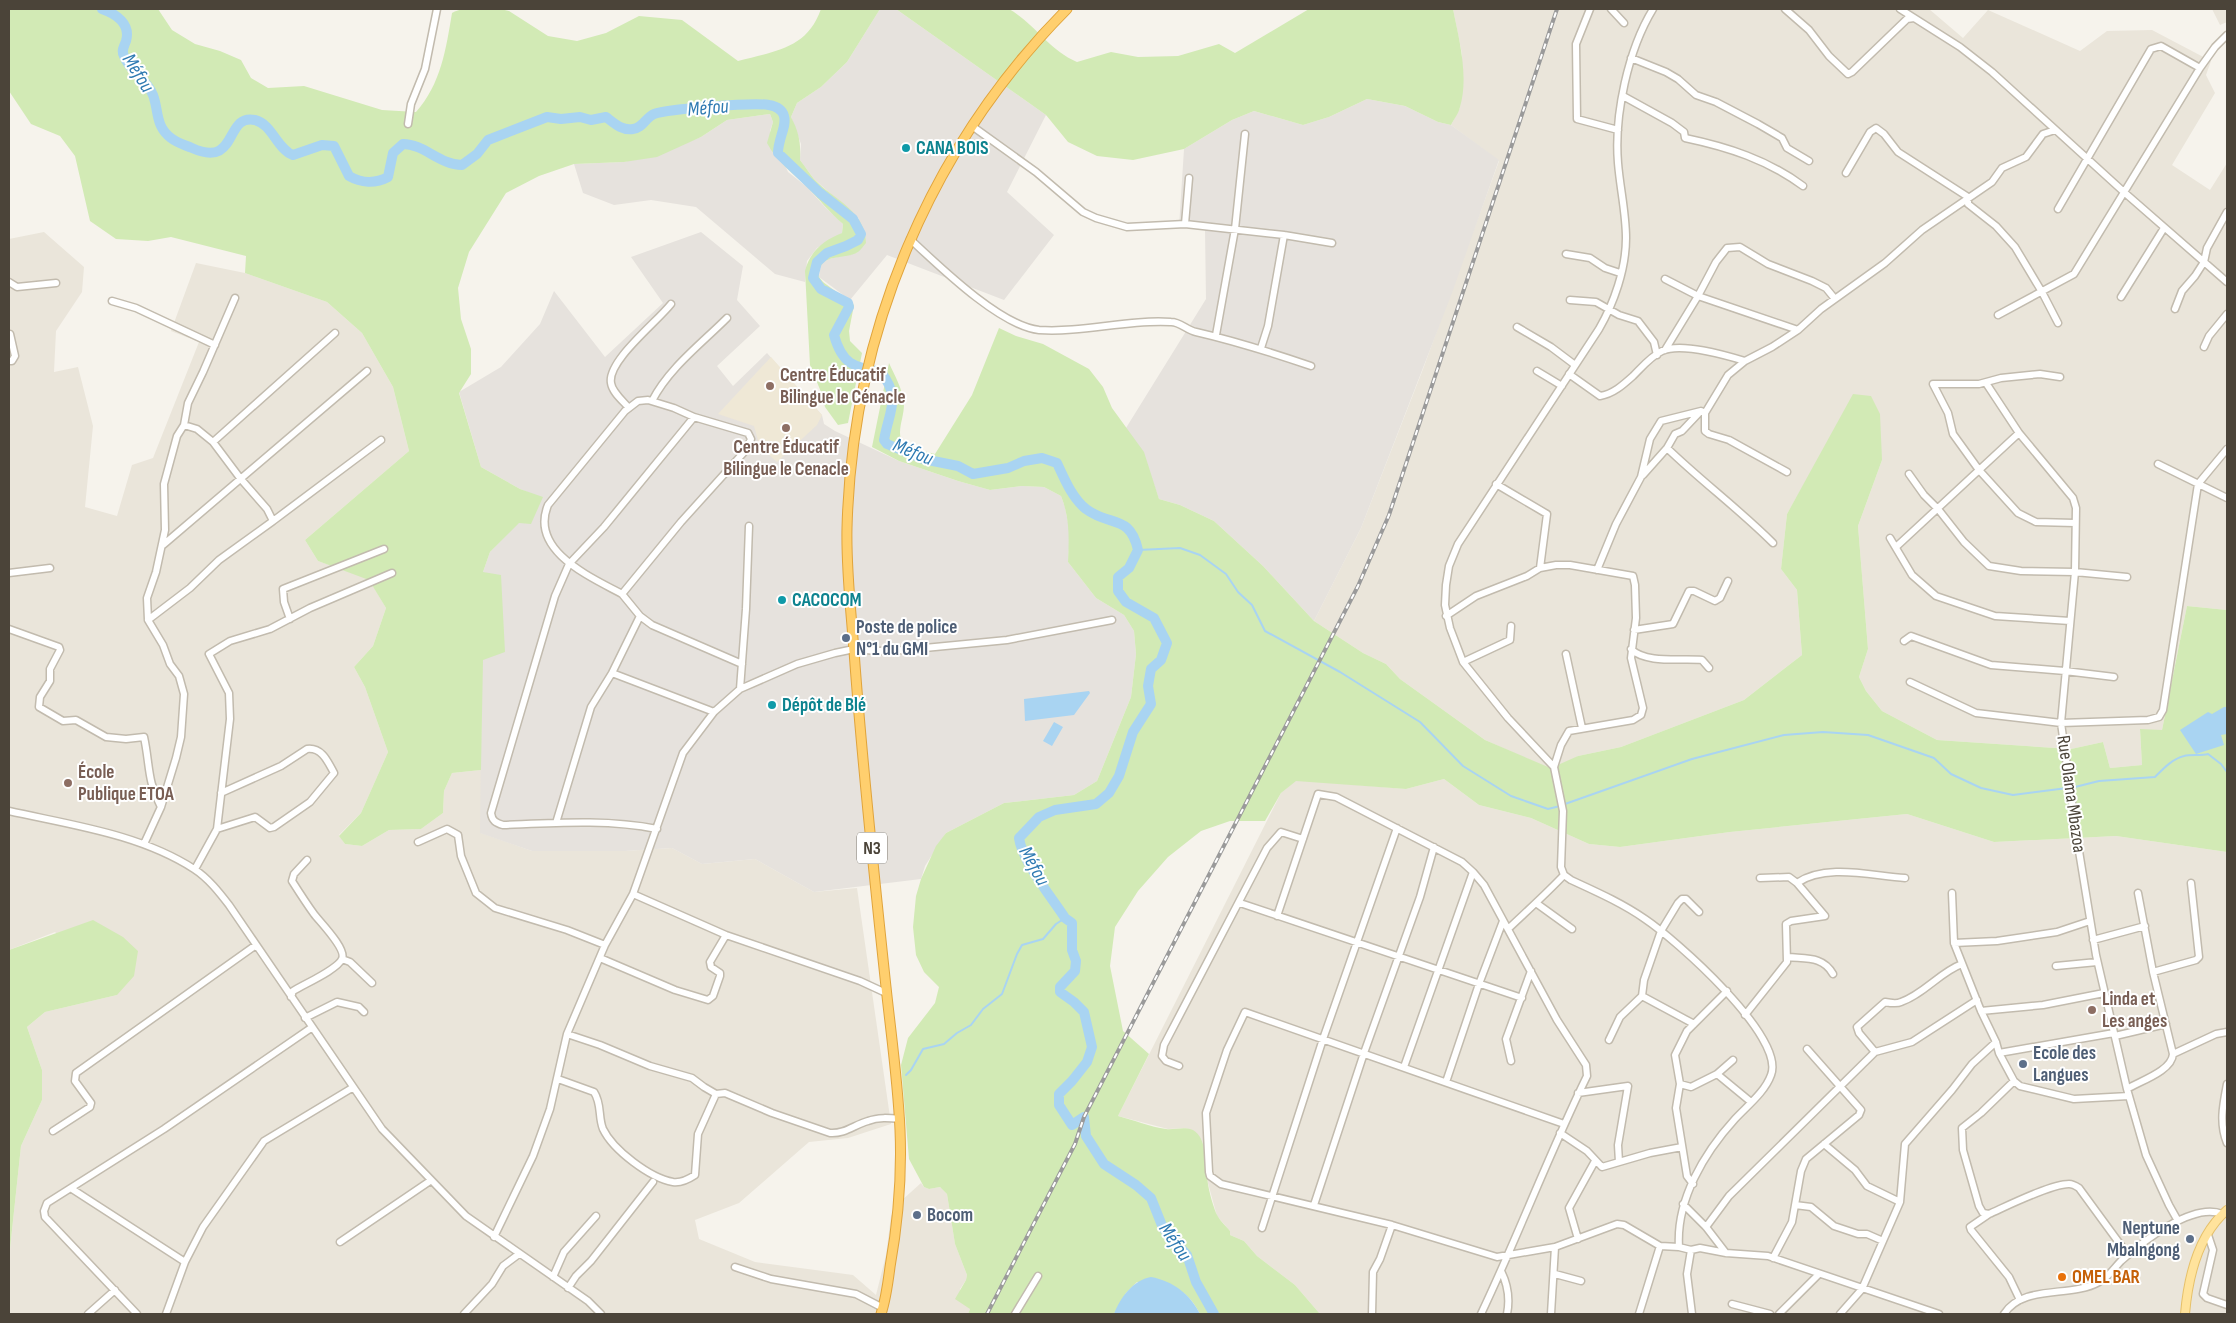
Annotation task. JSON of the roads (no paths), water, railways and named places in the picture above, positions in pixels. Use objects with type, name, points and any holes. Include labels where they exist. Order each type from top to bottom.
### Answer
[{"type":"highway","name":"N3","points":[[882,1311],[898,1212],[900,1119],[886,993],[847,565],[847,523],[853,448],[864,380],[876,333],[892,284],[910,239],[947,165],[972,126],[1014,67],[1067,9]]},
{"type":"main road","points":[[2185,1314],[2192,1272],[2208,1235],[2225,1212]]},
{"type":"street","points":[[408,124],[411,104],[426,64],[436,9]]},
{"type":"street","points":[[1590,9],[1576,44],[1577,118],[1618,130]]},
{"type":"street","points":[[1612,9],[1624,23]]},
{"type":"street","points":[[1554,767],[1508,718],[1463,662],[1446,616],[1445,605],[1449,566],[1458,544],[1599,329],[1614,296],[1626,239],[1618,162],[1618,130],[1623,96],[1635,42],[1653,9]]},
{"type":"street","points":[[1785,9],[1809,30],[1829,56],[1848,74],[1906,19],[1914,18]]},
{"type":"street","points":[[1900,9],[1960,48],[1992,72],[2164,228],[2227,282]]},
{"type":"street","points":[[1998,315],[2074,274],[2200,68],[2215,47],[2227,35]]},
{"type":"street","points":[[2058,209],[2151,49],[2161,46],[2200,68]]},
{"type":"street","points":[[1631,58],[1666,72],[1678,79],[1696,95],[1716,102],[1758,124],[1782,138],[1787,148],[1809,161]]},
{"type":"street","points":[[1623,96],[1672,123],[1684,132],[1685,138],[1741,152],[1784,173],[1804,186]]},
{"type":"street","points":[[972,126],[1036,172],[1087,214],[1127,227],[1185,224],[1284,234],[1332,243]]},
{"type":"street","points":[[1846,173],[1870,132],[1876,128],[1884,134],[1898,152],[1968,197]]},
{"type":"street","points":[[1597,570],[1616,524],[1641,477],[1667,448],[1675,434],[1682,431],[1692,418],[1703,412],[1728,375],[1745,362],[1798,330],[1922,230],[1992,182],[2002,168],[2026,157],[2043,134],[2055,130]]},
{"type":"street","points":[[1216,335],[1235,229],[1245,134]]},
{"type":"street","points":[[1185,224],[1188,178]]},
{"type":"street","points":[[1968,197],[1968,204],[1996,226],[2015,247],[2058,323]]},
{"type":"street","points":[[2174,309],[2182,291],[2204,262],[2207,248],[2227,212]]},
{"type":"street","points":[[2121,297],[2164,228]]},
{"type":"street","points":[[1261,348],[1268,326],[1284,234]]},
{"type":"street","points":[[910,239],[956,282],[984,304],[1024,326],[1037,330],[1173,322],[1193,331],[1216,335],[1233,342],[1261,348],[1312,366]]},
{"type":"street","points":[[1570,374],[1600,396],[1606,395],[1627,381],[1665,350],[1716,262],[1727,248],[1740,247],[1768,264],[1826,288],[1835,299]]},
{"type":"street","points":[[1566,254],[1590,258],[1605,268],[1620,273]]},
{"type":"street","points":[[1665,279],[1698,296],[1798,330]]},
{"type":"street","points":[[9,282],[17,287],[56,283]]},
{"type":"street","points":[[144,844],[161,807],[176,758],[181,737],[184,694],[179,676],[170,664],[163,645],[148,620],[147,598],[163,545],[165,530],[164,484],[177,436],[184,425],[188,403],[235,298]]},
{"type":"street","points":[[1570,300],[1596,302],[1619,315],[1638,321],[1654,342],[1657,355]]},
{"type":"street","points":[[112,301],[136,308],[215,345]]},
{"type":"street","points":[[628,408],[610,384],[611,376],[616,364],[625,352],[671,304]]},
{"type":"street","points":[[2204,347],[2209,336],[2227,314]]},
{"type":"street","points":[[652,401],[671,374],[727,318]]},
{"type":"street","points":[[1517,327],[1544,342],[1575,364]]},
{"type":"street","points":[[213,442],[226,428],[334,333]]},
{"type":"street","points":[[9,361],[15,356],[10,334]]},
{"type":"street","points":[[1665,350],[1690,349],[1711,352],[1745,362]]},
{"type":"street","points":[[163,545],[366,371]]},
{"type":"street","points":[[1537,371],[1562,386]]},
{"type":"street","points":[[2060,377],[2040,374],[2001,378],[1986,383],[1966,385],[1933,384],[1948,414],[1952,434],[1979,470],[2018,513],[2028,520],[2036,522],[2076,523]]},
{"type":"street","name":"Rue Olama Mbazoa","points":[[1986,383],[2019,433],[2073,498],[2076,508],[2075,572],[2061,723],[2093,940],[2104,993],[2127,1089],[2146,1155],[2178,1221]]},
{"type":"street","points":[[622,594],[681,522],[750,444],[752,439],[748,433],[694,417],[652,401],[638,401],[628,408],[548,505],[544,514],[546,529],[553,547],[569,564],[622,594],[640,616],[652,625],[742,664]]},
{"type":"street","points":[[1703,412],[1705,431],[1709,434],[1729,440],[1787,472]]},
{"type":"street","points":[[1641,477],[1650,439],[1661,421],[1703,412]]},
{"type":"street","points":[[657,829],[632,824],[556,823],[503,825],[496,823],[491,813],[555,596],[569,564],[604,527],[694,417]]},
{"type":"street","points":[[184,425],[197,430],[213,442],[240,478],[267,509],[273,521]]},
{"type":"street","points":[[1896,547],[2019,433]]},
{"type":"street","points":[[148,620],[190,588],[220,560],[381,440]]},
{"type":"street","points":[[1667,448],[1686,467],[1747,517],[1773,543]]},
{"type":"street","points":[[1910,682],[1976,713],[2061,723],[2148,720],[2159,717],[2163,710],[2198,484],[2227,449]]},
{"type":"street","points":[[2158,464],[2227,498]]},
{"type":"street","points":[[1909,474],[1924,495],[1938,509],[1964,542],[1989,566],[2021,571],[2075,572],[2127,577]]},
{"type":"street","points":[[1496,484],[1547,514],[1540,568]]},
{"type":"street","points":[[740,689],[748,579],[749,526]]},
{"type":"street","points":[[1890,538],[1912,575],[1936,596],[1995,616],[2070,621]]},
{"type":"street","points":[[290,619],[284,602],[283,589],[384,550]]},
{"type":"street","points":[[1446,616],[1476,596],[1527,576],[1540,568],[1563,564],[1633,576],[1635,585],[1634,630],[1631,649],[1633,673],[1643,708],[1641,715],[1633,720],[1569,731],[1560,745],[1554,767],[1563,811],[1561,868],[1564,875],[1571,880],[1621,903],[1661,930],[1727,991],[1767,1045],[1773,1057],[1774,1067],[1768,1082],[1729,1126],[1701,1165],[1680,1216],[1679,1247]]},
{"type":"street","points":[[9,572],[50,568]]},
{"type":"street","points":[[195,869],[217,829],[230,719],[229,693],[209,654],[230,641],[270,629],[310,608],[392,574]]},
{"type":"street","points":[[1634,630],[1673,624],[1689,591],[1694,591],[1715,601],[1720,598],[1728,581]]},
{"type":"street","points":[[556,823],[591,707],[612,673],[640,616]]},
{"type":"street","points":[[494,1237],[533,1156],[550,1109],[567,1034],[605,945],[633,894],[683,753],[696,732],[714,712],[740,689],[812,659],[854,650],[895,651],[1007,640],[1112,620]]},
{"type":"street","points":[[1463,662],[1510,640],[1511,626]]},
{"type":"street","points":[[9,629],[59,647],[60,650],[50,669],[50,681],[40,697],[38,707],[63,721],[76,720],[106,737],[126,739],[144,737],[150,761],[148,771],[151,786],[161,807]]},
{"type":"street","points":[[1904,641],[1911,636],[1991,665],[2114,677]]},
{"type":"street","points":[[1631,649],[1639,655],[1648,657],[1702,660],[1709,668]]},
{"type":"street","points":[[1566,654],[1582,728]]},
{"type":"street","points":[[612,673],[714,712]]},
{"type":"street","points":[[217,829],[255,816],[270,828],[274,827],[310,802],[334,774],[324,756],[318,750],[307,749],[281,766],[222,793]]},
{"type":"street","points":[[1277,916],[1318,794],[1321,793],[1336,798],[1462,862],[1473,872],[1484,885],[1557,1020],[1586,1065],[1587,1076],[1560,1133],[1509,1256],[1481,1314]]},
{"type":"street","points":[[9,812],[144,844],[195,869],[221,894],[304,1018],[382,1129],[430,1181],[466,1216],[588,1301],[601,1314]]},
{"type":"street","points":[[1262,1228],[1271,1195],[1323,1039],[1397,828]]},
{"type":"street","points":[[418,842],[447,830],[458,835],[461,856],[476,892],[495,908],[567,930],[605,945]]},
{"type":"street","points":[[1179,1066],[1166,1061],[1162,1056],[1164,1045],[1240,903],[1267,848],[1274,838],[1284,832],[1303,839]]},
{"type":"street","points":[[1314,1205],[1434,848]]},
{"type":"street","points":[[291,997],[294,991],[335,967],[343,955],[334,939],[314,914],[292,881],[294,874],[307,860]]},
{"type":"street","points":[[1404,1067],[1440,970],[1473,872]]},
{"type":"street","points":[[1797,883],[1813,874],[1859,872],[1905,878]]},
{"type":"street","points":[[1508,929],[1521,914],[1536,903],[1564,875]]},
{"type":"street","points":[[1745,1015],[1783,969],[1788,957],[1786,924],[1791,921],[1825,916],[1797,883],[1783,876],[1760,878]]},
{"type":"street","points":[[2153,972],[2196,960],[2199,957],[2191,882]]},
{"type":"street","points":[[1952,893],[1954,943],[1999,1053],[2014,1081],[2020,1086],[2074,1099],[2103,1099],[2129,1096]]},
{"type":"street","points":[[2127,1089],[2162,1070],[2170,1063],[2173,1054],[2153,972],[2138,893]]},
{"type":"street","points":[[633,894],[726,935],[860,981],[886,993]]},
{"type":"street","points":[[1609,1040],[1620,1017],[1642,996],[1644,980],[1661,930],[1682,900],[1686,899],[1699,912]]},
{"type":"street","points":[[1240,903],[1522,998]]},
{"type":"street","points":[[1536,903],[1572,929]]},
{"type":"street","points":[[1446,1082],[1479,984],[1503,921]]},
{"type":"street","points":[[1954,943],[1997,941],[2057,932],[2090,921]]},
{"type":"street","points":[[2093,940],[2145,926]]},
{"type":"street","points":[[600,958],[675,990],[708,1000],[713,996],[720,976],[720,973],[711,967],[710,962],[726,935]]},
{"type":"street","points":[[53,1131],[90,1106],[91,1103],[75,1082],[76,1073],[256,945]]},
{"type":"street","points":[[1788,957],[1819,959],[1828,966],[1832,974]]},
{"type":"street","points":[[342,959],[350,962],[372,984]]},
{"type":"street","points":[[2056,966],[2097,962]]},
{"type":"street","points":[[1875,1052],[1859,1033],[1858,1027],[1885,1002],[1900,1003],[1939,980],[1951,968],[1962,964]]},
{"type":"street","points":[[1511,1061],[1506,1039],[1531,971]]},
{"type":"street","points":[[1693,1184],[1687,1176],[1676,1108],[1680,1084],[1675,1055],[1687,1031],[1727,991]]},
{"type":"street","points":[[1981,1011],[2043,1004],[2104,993]]},
{"type":"street","points":[[1642,996],[1694,1024]]},
{"type":"street","points":[[1706,1226],[1729,1196],[1875,1052],[1912,1042],[1977,1000]]},
{"type":"street","points":[[304,1018],[337,1002],[359,1007],[364,1012]]},
{"type":"street","points":[[1564,1124],[1245,1012],[1227,1050],[1206,1113],[1210,1176],[1221,1184],[1392,1225],[1497,1257],[1555,1247],[1617,1224],[1624,1225],[1660,1246],[1691,1250],[1700,1248],[1773,1258],[1939,1314]]},
{"type":"street","points":[[1999,1053],[2166,1024]]},
{"type":"street","points":[[137,1314],[45,1217],[44,1211],[47,1203],[221,1091],[311,1028]]},
{"type":"street","points":[[2173,1054],[2216,1034],[2227,1032]]},
{"type":"street","points":[[567,1034],[600,1045],[650,1066],[692,1078],[716,1094],[725,1093],[772,1113],[830,1133],[839,1134],[868,1121],[881,1118],[900,1119]]},
{"type":"street","points":[[1841,1314],[1862,1289],[1900,1202],[1905,1144],[1972,1064],[1996,1042]]},
{"type":"street","points":[[1773,1258],[1792,1222],[1801,1171],[1806,1159],[1859,1115],[1861,1110],[1807,1048]]},
{"type":"street","points":[[1680,1084],[1691,1087],[1716,1074],[1733,1060]]},
{"type":"street","points":[[1716,1074],[1751,1102]]},
{"type":"street","points":[[558,1079],[594,1092],[600,1106],[602,1126],[626,1158],[636,1165],[672,1182],[679,1182],[695,1175],[698,1134],[716,1094]]},
{"type":"street","points":[[1989,1214],[1983,1213],[1979,1206],[1963,1150],[1962,1128],[1981,1113],[2014,1081]]},
{"type":"street","points":[[2227,1084],[2223,1099],[2221,1127],[2227,1143]]},
{"type":"street","points":[[1578,1094],[1628,1086],[1618,1145],[1619,1162]]},
{"type":"street","points":[[166,1314],[185,1262],[203,1227],[264,1140],[352,1088]]},
{"type":"street","points":[[1560,1133],[1587,1151],[1602,1167],[1650,1152],[1682,1147]]},
{"type":"street","points":[[1824,1144],[1855,1170],[1866,1186],[1900,1202]]},
{"type":"street","points":[[1578,1239],[1569,1208],[1595,1161]]},
{"type":"street","points":[[340,1242],[430,1181]]},
{"type":"street","points":[[568,1288],[653,1182]]},
{"type":"street","points":[[2020,1300],[2010,1277],[1970,1227],[1989,1214],[2037,1194],[2068,1184],[2074,1184],[2079,1188],[2128,1255]]},
{"type":"street","points":[[72,1188],[185,1262]]},
{"type":"street","points":[[1684,1204],[1706,1226],[1726,1253]]},
{"type":"street","points":[[1795,1205],[1811,1208],[1834,1226],[1858,1234],[1867,1234],[1883,1241]]},
{"type":"street","points":[[2004,1314],[2015,1302],[2020,1300],[2077,1290],[2101,1282],[2128,1255],[2153,1234],[2178,1221],[2208,1212],[2225,1212]]},
{"type":"street","points":[[553,1277],[564,1252],[596,1216]]},
{"type":"street","points":[[1372,1314],[1373,1272],[1380,1260],[1392,1225]]},
{"type":"street","points":[[2208,1235],[2213,1250],[2203,1294],[2207,1298],[2227,1305]]},
{"type":"street","points":[[1639,1314],[1660,1246]]},
{"type":"street","points":[[1551,1314],[1555,1274],[1555,1247]]},
{"type":"street","points":[[1691,1250],[1688,1274],[1692,1314]]},
{"type":"street","points":[[464,1314],[492,1284],[505,1264],[519,1254]]},
{"type":"street","points":[[735,1267],[771,1279],[856,1294],[882,1311]]},
{"type":"street","points":[[1501,1271],[1506,1282],[1509,1305],[1507,1314]]},
{"type":"street","points":[[1555,1274],[1581,1281]]},
{"type":"street","points":[[1782,1313],[1819,1274]]},
{"type":"street","points":[[1015,1314],[1038,1276]]},
{"type":"street","points":[[88,1314],[115,1290]]},
{"type":"street","points":[[1732,1304],[1770,1314]]},
{"type":"water","points":[[1089,691],[1090,693],[1074,715],[1025,721],[1024,699]]},
{"type":"water","points":[[2227,707],[2227,734],[2221,735],[2224,745],[2196,754],[2180,730],[2208,712],[2212,714]]},
{"type":"water","points":[[1054,722],[1063,727],[1052,746],[1043,741]]},
{"type":"water","points":[[1151,1277],[1174,1285],[1191,1300],[1200,1314],[1114,1314],[1120,1302],[1133,1286]]},
{"type":"waterway","name":"Méfou","points":[[102,9],[117,17],[124,25],[127,35],[123,54],[126,61],[150,89],[162,128],[173,140],[207,153],[217,152],[224,147],[239,124],[245,120],[255,120],[266,126],[283,148],[293,155],[322,145],[334,146],[349,176],[363,181],[373,182],[388,177],[393,153],[403,144],[418,147],[446,162],[462,165],[477,154],[488,140],[547,117],[561,119],[580,117],[591,120],[606,117],[618,126],[629,129],[639,127],[654,114],[676,110],[760,104],[774,106],[782,111],[785,120],[778,153],[820,193],[853,219],[861,234],[858,240],[827,253],[817,262],[813,278],[821,289],[848,303],[849,307],[834,335],[837,345],[845,358],[856,366],[881,372],[887,381],[892,396],[884,440],[887,444],[923,459],[958,466],[973,474],[1008,468],[1024,461],[1042,458],[1057,463],[1069,487],[1081,504],[1095,514],[1124,526],[1130,531],[1138,550],[1129,568],[1118,577],[1118,591],[1126,602],[1154,618],[1167,643],[1161,660],[1151,669],[1148,686],[1151,704],[1133,732],[1119,776],[1109,793],[1096,804],[1055,810],[1039,817],[1019,838],[1021,847],[1038,879],[1065,918],[1072,923],[1072,950],[1076,961],[1075,971],[1060,987],[1060,992],[1084,1012],[1092,1047],[1087,1062],[1059,1094],[1059,1105],[1072,1125],[1084,1117],[1086,1136],[1104,1164],[1136,1185],[1151,1198],[1163,1228],[1187,1255],[1196,1282],[1214,1314]]},
{"type":"waterway","points":[[1138,550],[1180,548],[1200,555],[1226,574],[1238,592],[1252,605],[1265,631],[1340,672],[1420,722],[1463,766],[1511,796],[1548,809],[1560,806]]},
{"type":"waterway","points":[[1565,804],[1692,759],[1784,735],[1823,732],[1868,735],[1934,758],[1951,774],[1981,788],[2013,795],[2075,787],[2099,781],[2155,777],[2172,762],[2187,755],[2208,754],[2221,764],[2227,772]]},
{"type":"waterway","points":[[906,1075],[923,1049],[944,1044],[957,1033],[971,1025],[983,1009],[1002,994],[1022,945],[1043,939],[1056,924],[1065,918]]},
{"type":"railway","points":[[987,1314],[1075,1144],[1084,1117],[1358,586],[1389,515],[1557,9]]},
{"type":"place","name":"CANA BOIS","points":[[906,148]]},
{"type":"place","name":"Centre Éducatif Bilingue le Cénacle","points":[[770,386]]},
{"type":"place","name":"Centre Éducatif Bilingue le Cenacle","points":[[786,428]]},
{"type":"place","name":"CACOCOM","points":[[782,600]]},
{"type":"place","name":"Poste de police N°1 du GMI","points":[[846,638]]},
{"type":"place","name":"Dépôt de Blé","points":[[772,705]]},
{"type":"place","name":"École Publique ETOA","points":[[68,783]]},
{"type":"place","name":"Linda et Les anges","points":[[2092,1010]]},
{"type":"place","name":"Ecole des Langues","points":[[2023,1064]]},
{"type":"place","name":"Bocom","points":[[917,1215]]},
{"type":"place","name":"Neptune Mbalngong","points":[[2190,1239]]},
{"type":"place","name":"OMEL BAR","points":[[2062,1277]]}]
